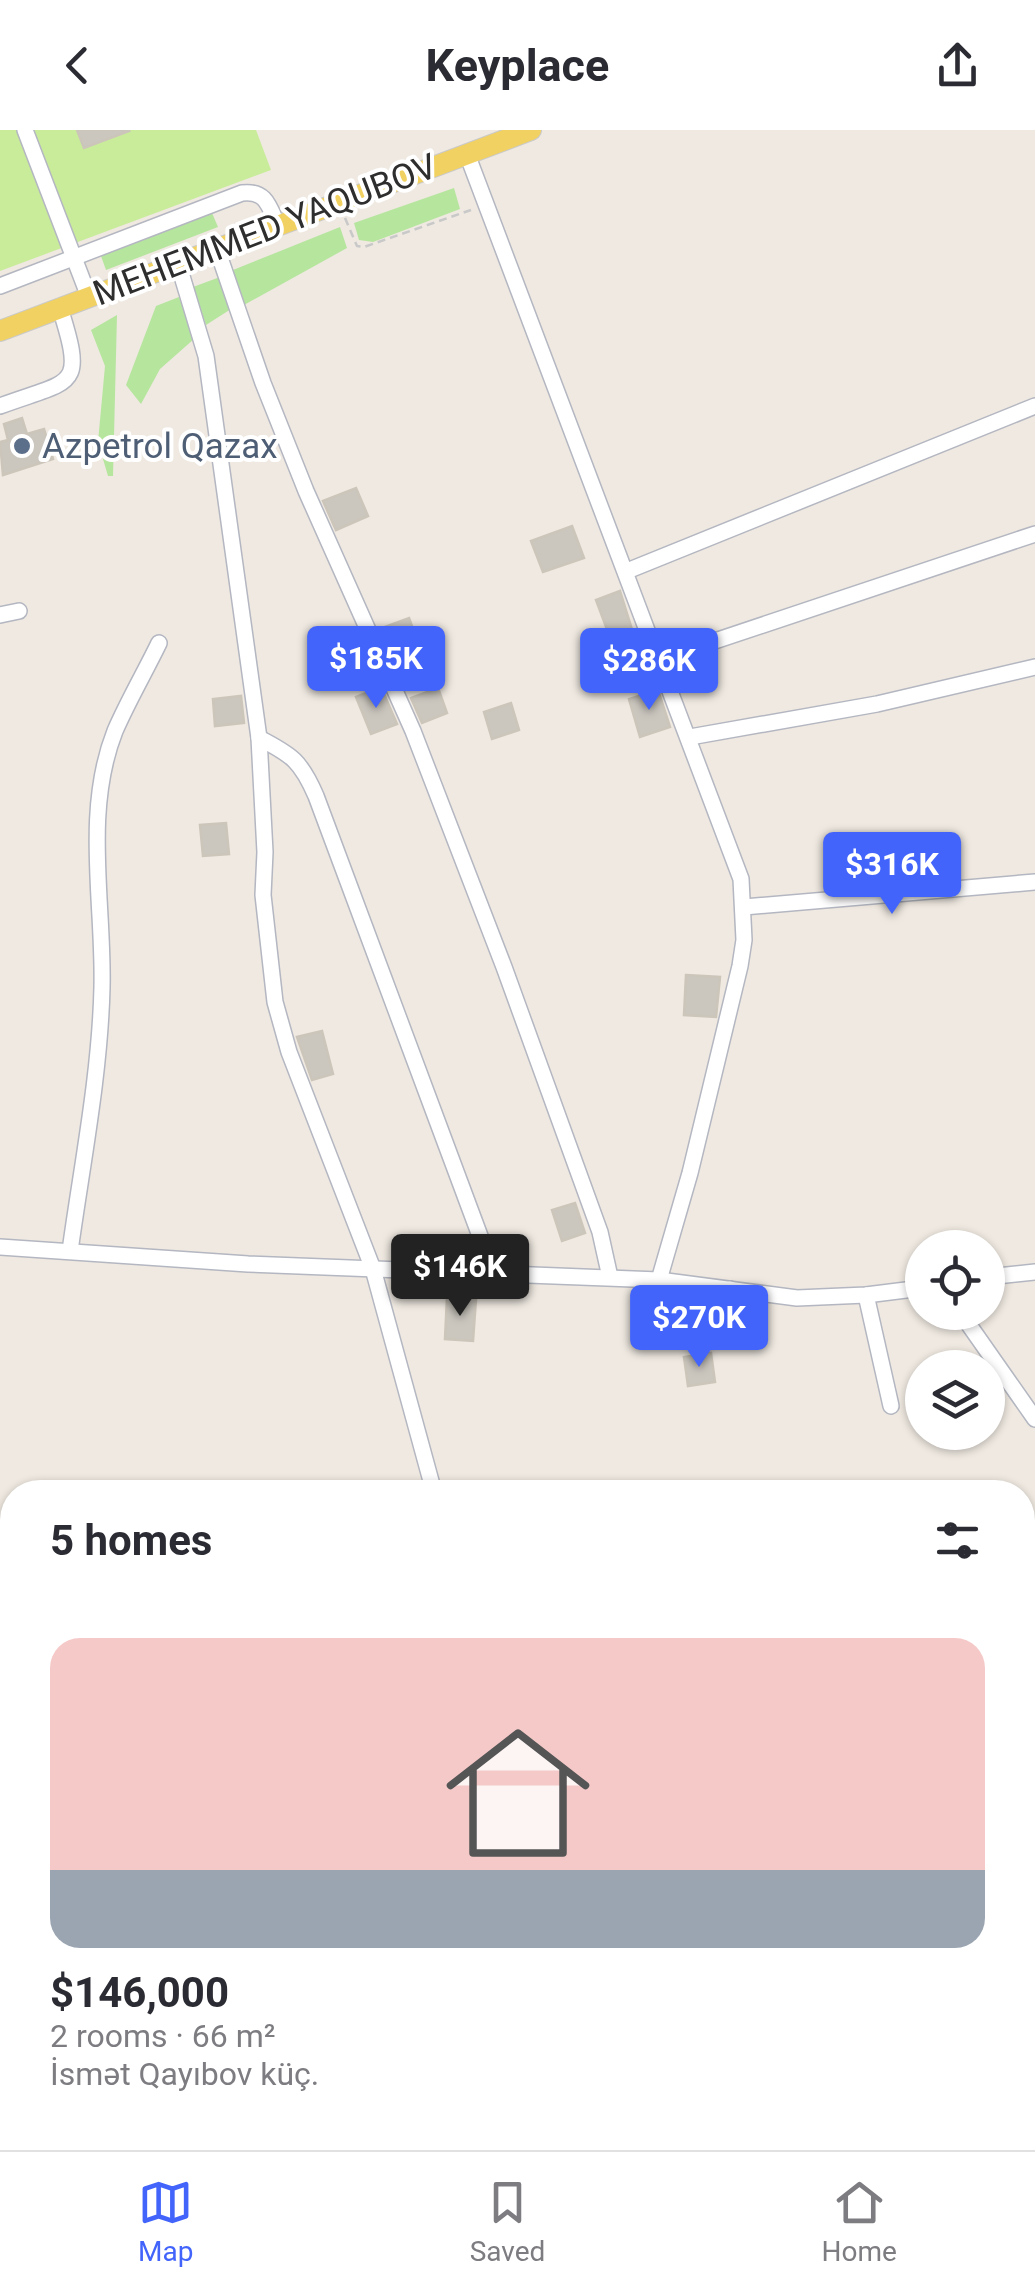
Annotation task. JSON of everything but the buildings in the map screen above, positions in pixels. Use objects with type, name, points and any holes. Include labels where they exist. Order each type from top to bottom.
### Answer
[{"type":"main road","name":"MEHEMMED YAQUBOV","points":[[0,331],[530,130]]},
{"type":"street","points":[[24,130],[88,297]]},
{"type":"street","points":[[468,154],[740,878],[744,907],[740,966],[690,1173],[658,1280]]},
{"type":"street","points":[[0,286],[242,194],[256,192],[264,197],[278,226]]},
{"type":"street","points":[[217,248],[263,383],[306,491],[413,731],[504,967],[600,1232],[610,1277]]},
{"type":"street","points":[[178,264],[206,356],[259,738],[265,852],[263,895],[275,1002],[289,1052],[373,1269],[431,1480]]},
{"type":"street","points":[[0,406],[64,382],[73,372],[75,359],[60,308]]},
{"type":"street","points":[[627,571],[1035,406]]},
{"type":"street","points":[[661,660],[1035,534]]},
{"type":"street","points":[[0,615],[19,611]]},
{"type":"street","points":[[70,1251],[101,1002],[96,846],[102,782],[114,733],[159,642]]},
{"type":"street","points":[[690,737],[877,704],[1035,667]]},
{"type":"street","points":[[259,738],[292,756],[304,769],[316,796],[484,1244],[487,1274]]},
{"type":"street","points":[[744,907],[1035,882]]},
{"type":"street","points":[[0,1246],[373,1269],[658,1280],[797,1298],[905,1290]]},
{"type":"street","points":[[1005,1275],[1035,1272]]},
{"type":"street","points":[[719,1332],[730,1289]]},
{"type":"street","points":[[866,1295],[892,1406]]},
{"type":"street","points":[[973,1330],[1035,1419]]},
{"type":"path","points":[[340,202],[353,241],[364,247],[487,204]]},
{"type":"green space","points":[[0,130],[256,130],[271,170],[0,271]]},
{"type":"green space","points":[[454,188],[460,209],[373,242],[359,240],[354,223]]},
{"type":"green space","points":[[212,213],[218,227],[106,270],[101,256]]},
{"type":"green space","points":[[340,227],[347,248],[244,305],[233,270]]},
{"type":"green space","points":[[220,277],[231,309],[206,325],[193,287]]},
{"type":"green space","points":[[179,297],[194,339],[160,369],[141,404],[126,385],[156,306]]},
{"type":"green space","points":[[117,315],[113,476],[108,476],[98,442],[105,366],[91,330]]},
{"type":"place","name":"Azpetrol Qazax","points":[[22,446]]}]
